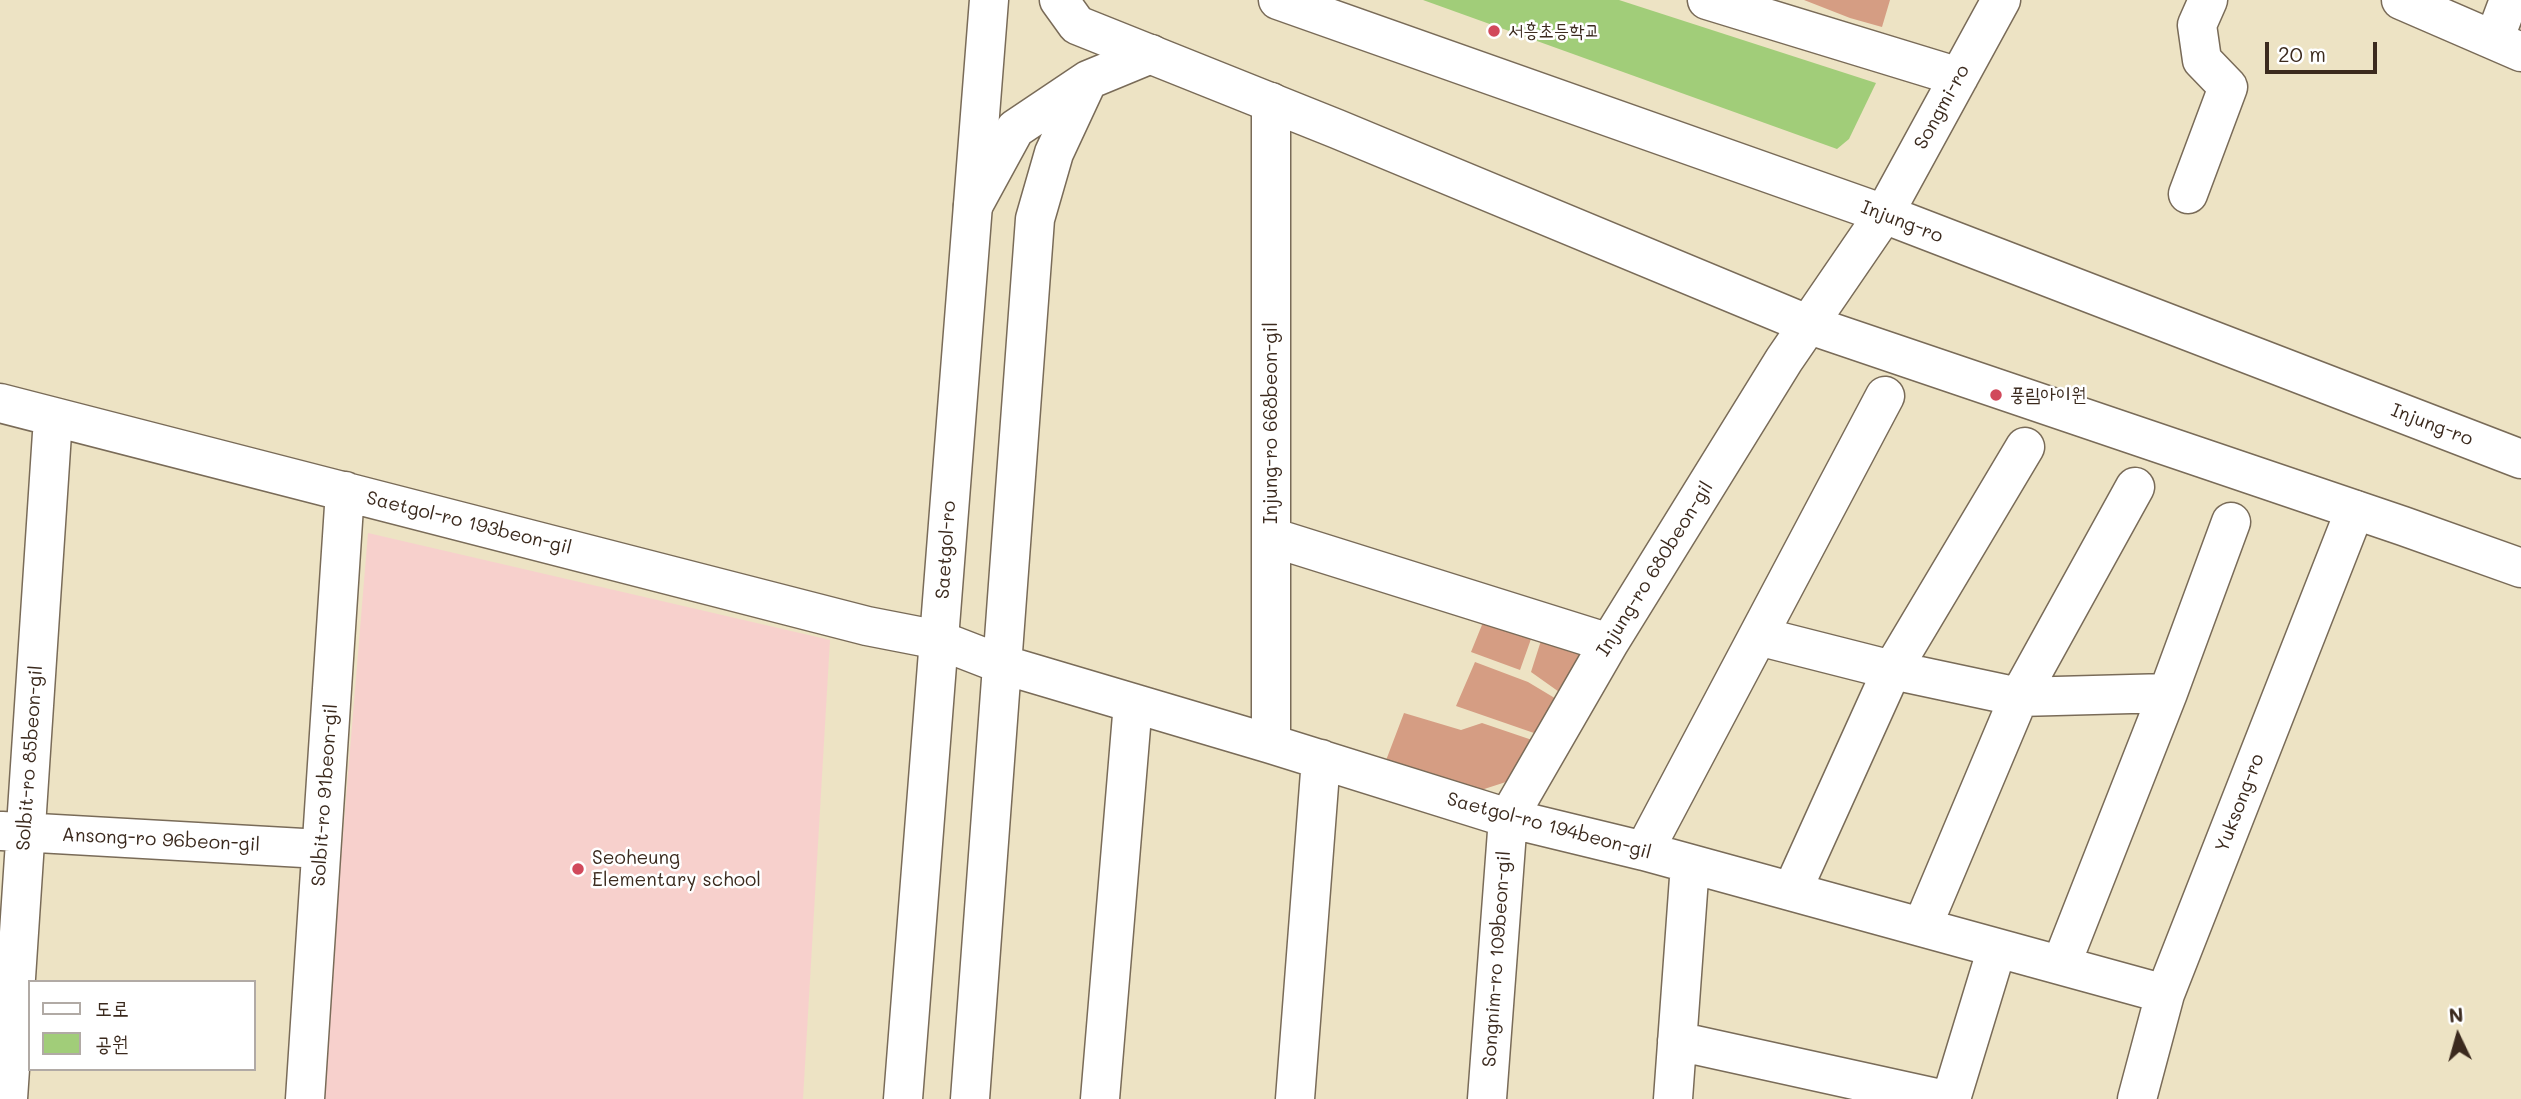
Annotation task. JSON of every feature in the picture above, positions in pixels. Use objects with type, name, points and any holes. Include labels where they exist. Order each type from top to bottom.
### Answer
[{"type":"street","name":"Saetgol-ro","points":[[903,1099],[989,0]]},
{"type":"street","points":[[1059,0],[1077,25],[1271,102],[1807,324],[2521,568]]},
{"type":"street","name":"Injung-ro","points":[[1278,0],[1884,214],[2521,459]]},
{"type":"street","points":[[1707,0],[1959,77]]},
{"type":"street","name":"Songmi-ro","points":[[1807,324],[1884,214],[2001,0]]},
{"type":"street","points":[[2188,194],[2228,87],[2202,60],[2197,25],[2208,0]]},
{"type":"street","points":[[2401,0],[2507,46],[2509,0]]},
{"type":"street","points":[[973,206],[1015,129],[1088,80],[1151,54]]},
{"type":"street","points":[[970,1099],[1035,219],[1054,153],[1088,80]]},
{"type":"street","name":"Injung-ro 668beon-gil","points":[[1271,102],[1271,744]]},
{"type":"street","name":"Injung-ro 680beon-gil","points":[[1508,818],[1609,643],[1807,324]]},
{"type":"street","points":[[1644,851],[1885,396]]},
{"type":"street","name":"Saetgol-ro 193beon-gil","points":[[0,403],[867,626],[939,640]]},
{"type":"street","name":"Solbit-ro 85beon-gil","points":[[8,1099],[13,831],[53,418]]},
{"type":"street","points":[[1792,891],[1892,670],[2025,447]]},
{"type":"street","points":[[1922,927],[2019,697],[2135,487]]},
{"type":"street","name":"Solbit-ro 91beon-gil","points":[[305,1099],[345,491]]},
{"type":"street","name":"Yuksong-ro","points":[[2137,1099],[2165,994],[2356,510]]},
{"type":"street","points":[[2061,965],[2168,694],[2231,522]]},
{"type":"street","points":[[1271,537],[1609,643]]},
{"type":"street","points":[[1758,636],[1892,670],[2019,697],[2168,694]]},
{"type":"street","name":"Saetgol-ro 194beon-gil","points":[[939,640],[1001,664],[1508,818],[1644,851],[2165,994]]},
{"type":"street","points":[[1100,1099],[1133,703]]},
{"type":"street","points":[[1295,1099],[1321,760]]},
{"type":"street","name":"Songnim-ro 109beon-gil","points":[[1487,1099],[1508,818]]},
{"type":"street","name":"Ansong-ro 96beon-gil","points":[[13,831],[321,849]]},
{"type":"street","points":[[1673,1099],[1690,864]]},
{"type":"street","points":[[1951,1099],[1997,948]]},
{"type":"street","points":[[1678,1041],[1941,1099]]},
{"type":"shaded area","name":"Seoheung Elementary school","points":[[368,533],[830,640],[803,1099],[321,1099]]},
{"type":"green space","points":[[1423,0],[1619,0],[1876,83],[1849,139],[1837,149]]},
{"type":"building","points":[[1804,0],[1890,0],[1882,27]]},
{"type":"building","points":[[1488,610],[1536,625],[1520,670],[1471,652]]},
{"type":"building","points":[[1546,625],[1595,639],[1562,694],[1531,672]]},
{"type":"building","points":[[1475,662],[1528,682],[1558,700],[1534,733],[1456,706]]},
{"type":"building","points":[[1404,713],[1461,730],[1482,723],[1535,741],[1509,781],[1478,791],[1385,763]]},
{"type":"place","name":"서흥초등학교","points":[[1494,31]]},
{"type":"place","name":"풍림아이원","points":[[1996,395]]},
{"type":"place","name":"Seoheung Elementary school","points":[[578,869]]}]
